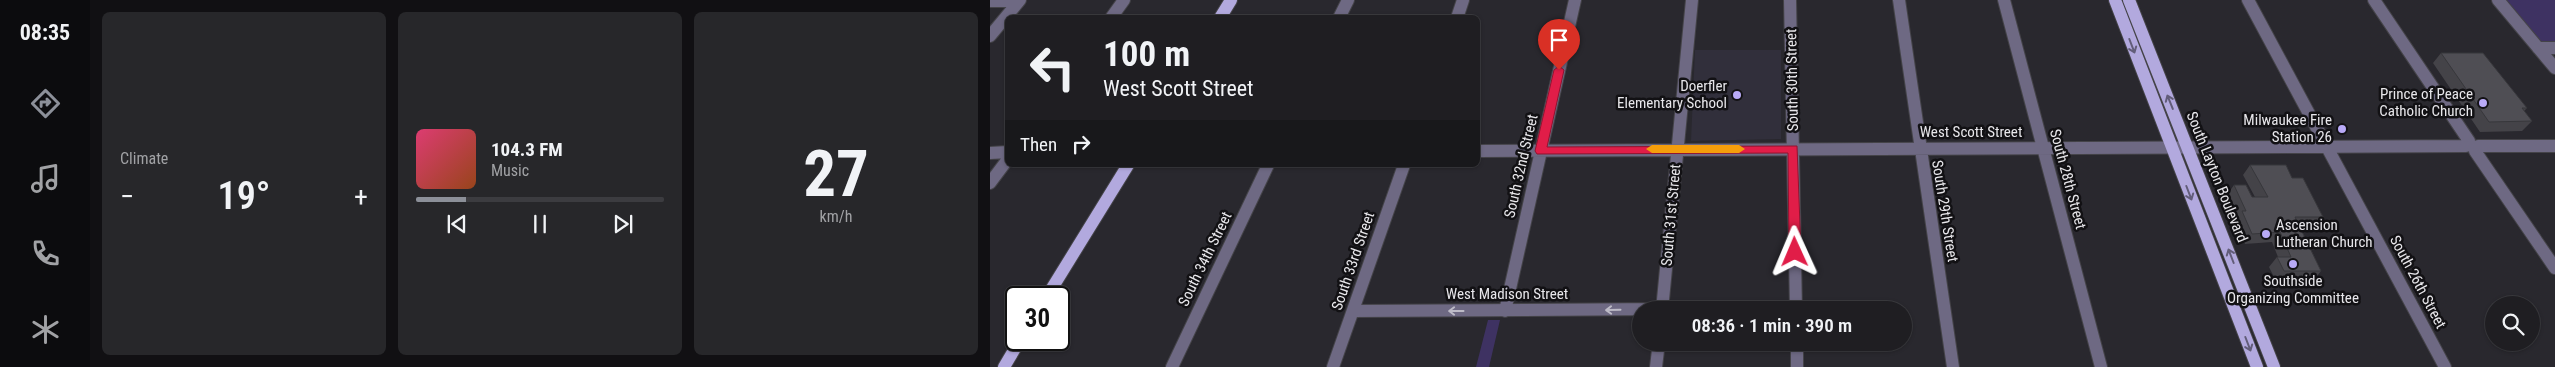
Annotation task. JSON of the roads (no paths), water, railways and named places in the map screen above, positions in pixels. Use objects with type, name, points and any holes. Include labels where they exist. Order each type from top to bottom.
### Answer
[{"type":"main road","points":[[1222,15],[1231,0]]},
{"type":"main road","name":"South Layton Boulevard","points":[[2114,0],[2257,367]]},
{"type":"main road","name":"South Layton Boulevard","points":[[2129,0],[2274,367]]},
{"type":"main road","points":[[1053,286],[1127,167]]},
{"type":"main road","points":[[1004,367],[1013,351]]},
{"type":"street","points":[[1114,15],[1124,0]]},
{"type":"street","points":[[1340,15],[1348,0]]},
{"type":"street","points":[[1458,15],[1463,0]]},
{"type":"street","name":"South 32nd Street","points":[[1505,311],[1575,0]]},
{"type":"street","name":"South 31st Street","points":[[1663,301],[1692,0]]},
{"type":"street","name":"South 30th Street","points":[[1790,0],[1796,301]]},
{"type":"street","name":"South 29th Street","points":[[1899,0],[1952,367]]},
{"type":"street","name":"South 28th Street","points":[[2004,0],[2101,367]]},
{"type":"street","name":"South 26th Street","points":[[2248,0],[2445,367]]},
{"type":"street","points":[[2374,0],[2555,268]]},
{"type":"street","points":[[2498,0],[2555,68]]},
{"type":"street","points":[[990,1],[1019,1]]},
{"type":"street","points":[[1007,15],[1019,1]]},
{"type":"street","points":[[990,36],[1005,18]]},
{"type":"street","points":[[2538,48],[2555,48]]},
{"type":"street","name":"West Scott Street","points":[[1480,151],[2555,146]]},
{"type":"street","points":[[990,152],[1005,152]]},
{"type":"street","points":[[990,183],[1005,163]]},
{"type":"street","name":"South 34th Street","points":[[1172,367],[1267,167]]},
{"type":"street","name":"South 33rd Street","points":[[1333,367],[1403,167]]},
{"type":"street","name":"West Madison Street","points":[[1353,311],[1632,310]]},
{"type":"street","points":[[1656,367],[1658,351]]},
{"type":"street","points":[[1796,351],[1797,367]]},
{"type":"place","name":"Doerfler Elementary School","points":[[1737,95]]},
{"type":"place","name":"Prince of Peace Catholic Church","points":[[2483,103]]},
{"type":"place","name":"Milwaukee Fire Station 26","points":[[2342,129]]},
{"type":"place","name":"Ascension Lutheran Church","points":[[2266,234]]},
{"type":"place","name":"Southside Organizing Committee","points":[[2293,264]]}]
